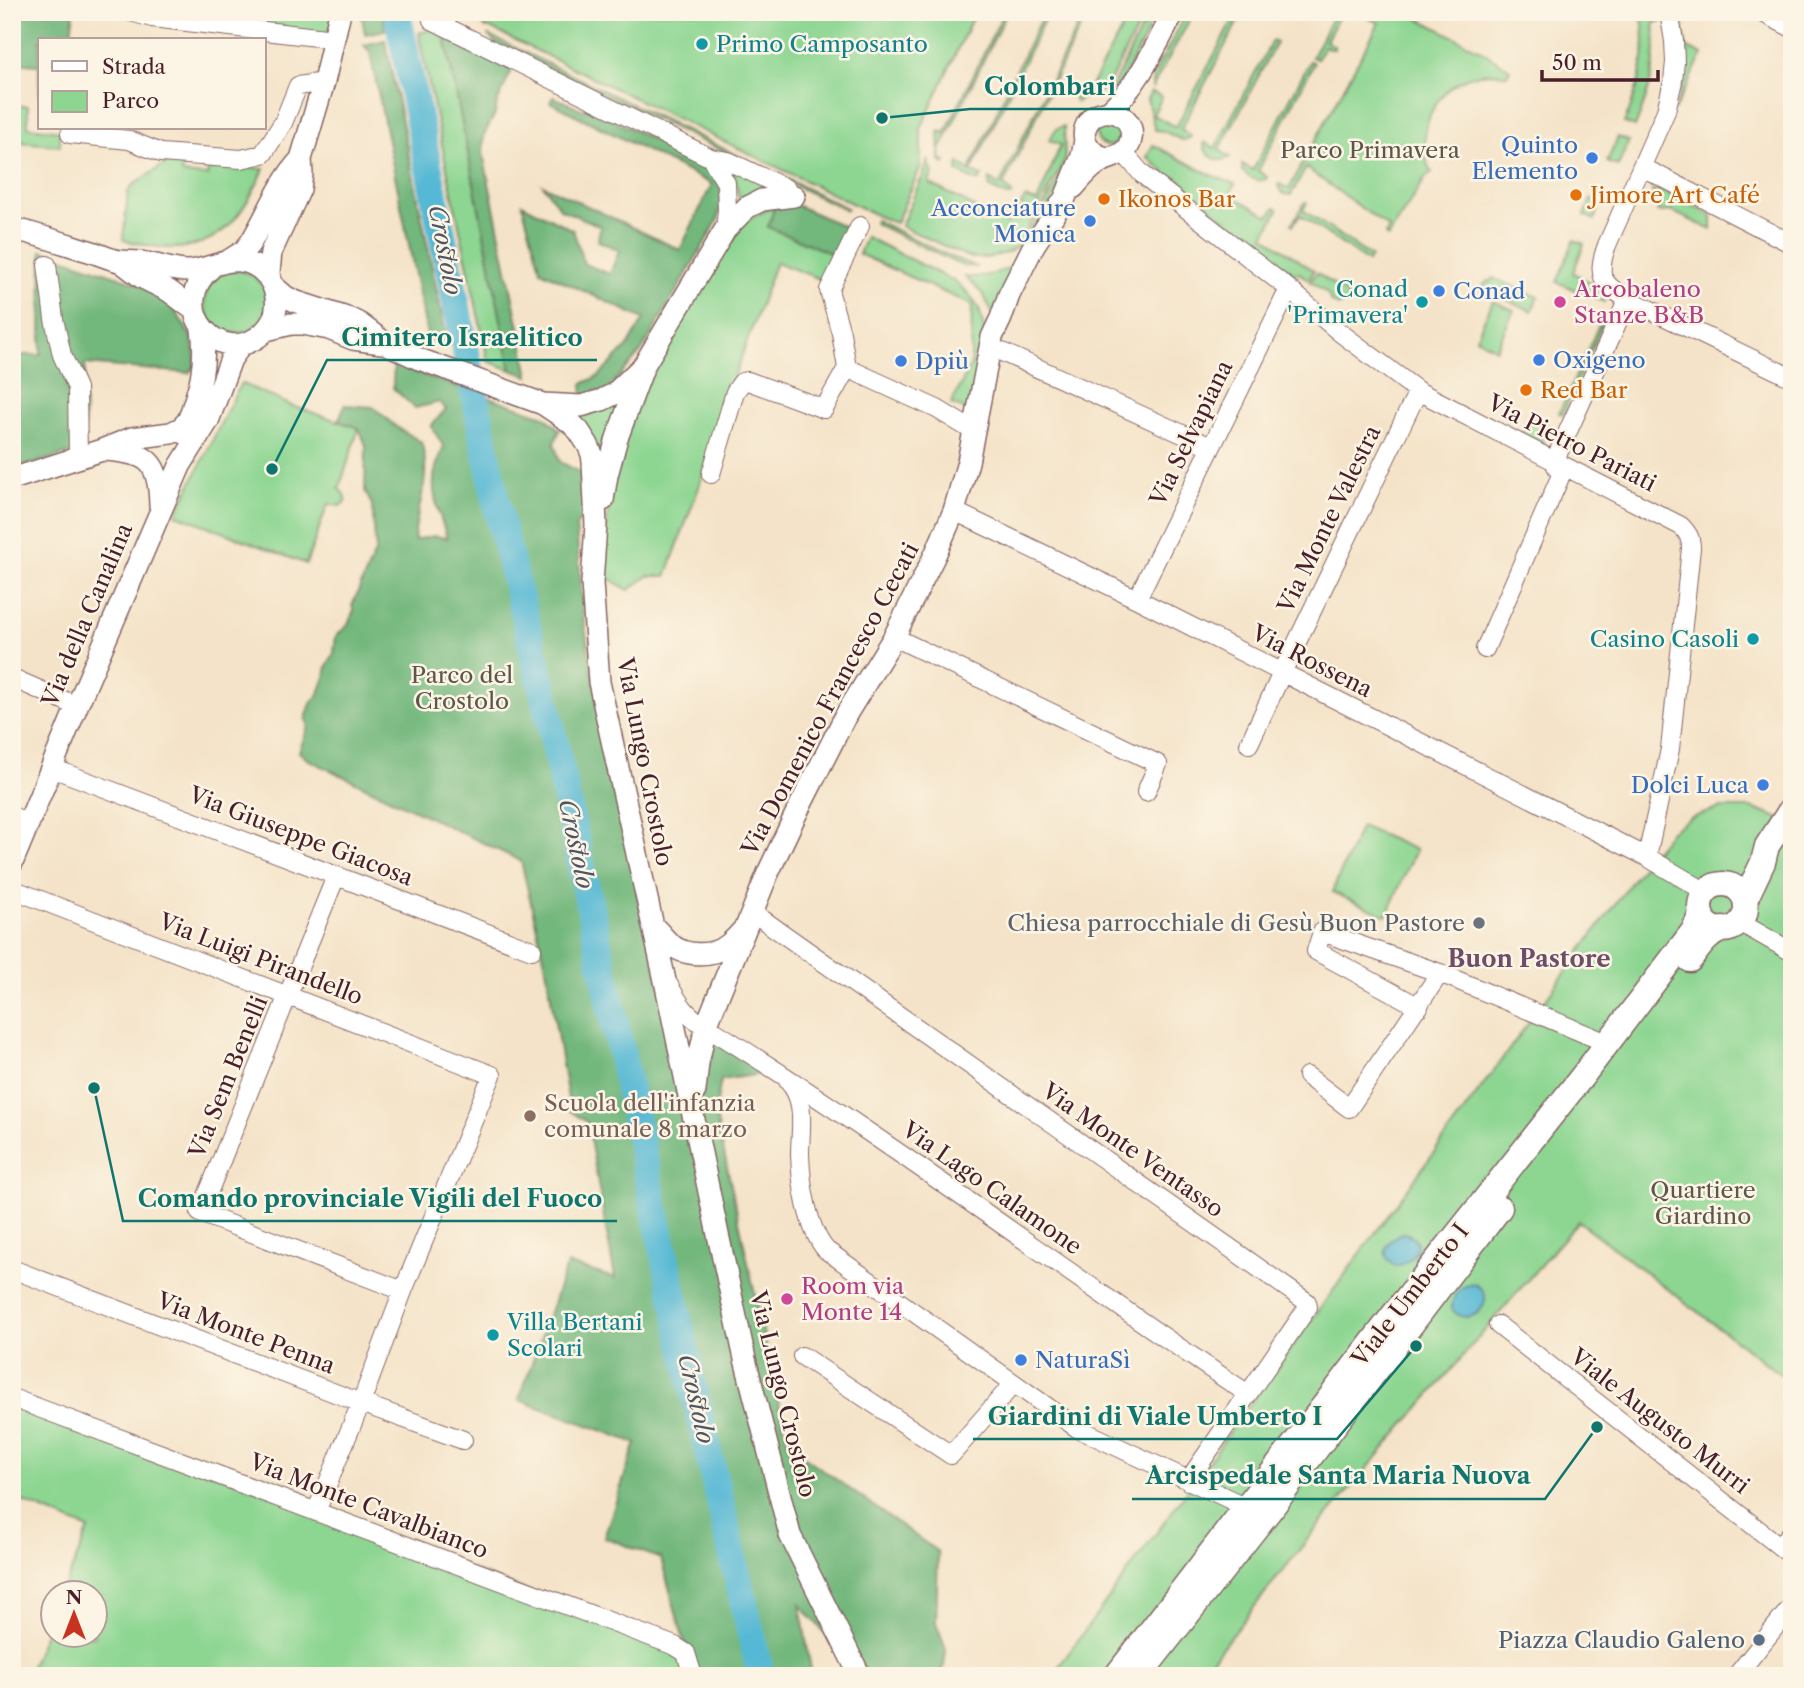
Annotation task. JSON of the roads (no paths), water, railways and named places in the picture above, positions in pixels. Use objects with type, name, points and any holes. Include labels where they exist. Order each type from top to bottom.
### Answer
[{"type":"main road","name":"Viale Umberto I","points":[[1139,1676],[1707,938],[1735,917],[1763,862],[1768,846],[1792,808]]},
{"type":"main road","name":"Viale Umberto I","points":[[1116,1676],[1694,930],[1710,897],[1768,846]]},
{"type":"main road","points":[[1735,888],[1740,892],[1735,917],[1709,925],[1710,897],[1735,888]]},
{"type":"street","points":[[131,12],[152,18],[334,39]]},
{"type":"street","points":[[301,159],[291,170],[244,251],[220,264],[198,282],[193,309],[202,329],[220,342],[242,344],[255,339],[266,330],[275,314],[277,304],[269,272],[271,252],[300,189],[301,159],[324,82],[340,12]]},
{"type":"street","points":[[1109,111],[1138,78],[1174,12]]},
{"type":"street","points":[[1669,12],[1675,52],[1666,111],[1606,245],[1601,265],[1602,276],[1608,286],[1628,299],[1792,379]]},
{"type":"street","points":[[1761,12],[1792,28]]},
{"type":"street","points":[[432,20],[711,158],[728,161],[785,188],[794,196]]},
{"type":"street","points":[[1128,123],[1138,78]]},
{"type":"street","points":[[71,134],[129,141],[161,153],[241,159],[263,154],[283,123],[298,86],[324,82]]},
{"type":"street","points":[[1109,111],[1120,114],[1128,123],[1131,139],[1116,155],[1096,165],[1065,198],[1077,170],[1088,122],[1099,113],[1109,111]]},
{"type":"street","points":[[1085,140],[1096,155],[1116,155]]},
{"type":"street","name":"Via Pietro Pariati","points":[[1116,155],[1418,391],[1681,526],[1688,533],[1691,541],[1670,748],[1647,857]]},
{"type":"street","points":[[711,158],[726,183],[725,230]]},
{"type":"street","points":[[1642,167],[1792,244]]},
{"type":"street","name":"Via Lungo Crostolo","points":[[596,525],[617,438],[644,365],[725,230],[746,208],[762,200],[794,196]]},
{"type":"street","name":"Via Domenico Francesco Cecati","points":[[706,1026],[768,873],[794,818],[847,713],[894,637],[935,555],[954,511],[975,432],[992,337],[1034,245],[1065,198]]},
{"type":"street","points":[[711,474],[735,392],[742,382],[748,381],[824,409],[847,368],[829,290],[860,226]]},
{"type":"street","points":[[12,228],[120,261],[141,262],[185,271],[220,264],[247,263],[264,272],[286,296],[360,324],[384,343]]},
{"type":"street","points":[[120,261],[193,309]]},
{"type":"street","points":[[47,265],[62,355],[77,388],[78,458]]},
{"type":"street","name":"Via Selvapiana","points":[[1138,599],[1289,289]]},
{"type":"street","points":[[1485,649],[1561,475],[1555,462],[1628,299]]},
{"type":"street","points":[[266,330],[291,324],[315,326],[353,339],[384,343]]},
{"type":"street","name":"Via della Canalina","points":[[180,466],[184,434],[203,375],[205,350],[202,329]]},
{"type":"street","name":"Via Lungo Crostolo","points":[[384,343],[419,359],[535,401],[570,422],[588,445],[593,463],[596,525],[592,583],[599,682],[745,1359],[790,1535],[862,1676]]},
{"type":"street","name":"Via della Canalina","points":[[12,863],[21,820],[52,768],[160,510],[180,466],[208,421],[231,359],[242,344]]},
{"type":"street","points":[[991,348],[1211,447]]},
{"type":"street","name":"Via Lungo Crostolo","points":[[535,401],[581,406],[602,400],[619,390],[644,365]]},
{"type":"street","points":[[847,368],[937,409],[975,432]]},
{"type":"street","name":"Via Monte Valestra","points":[[1249,744],[1418,391]]},
{"type":"street","points":[[12,479],[132,438],[171,433],[188,421]]},
{"type":"street","points":[[102,450],[129,452],[142,457],[151,465],[159,478],[160,510]]},
{"type":"street","name":"Via Rossena","points":[[954,511],[1138,599],[1647,857]]},
{"type":"street","points":[[894,637],[1158,764],[1146,792]]},
{"type":"street","points":[[12,678],[77,706]]},
{"type":"street","name":"Via Giuseppe Giacosa","points":[[52,768],[532,950]]},
{"type":"street","points":[[1647,857],[1710,897]]},
{"type":"street","name":"Via Sem Benelli","points":[[336,876],[201,1213],[403,1291]]},
{"type":"street","name":"Via Luigi Pirandello","points":[[12,889],[492,1075],[403,1291]]},
{"type":"street","points":[[1735,917],[1755,933],[1792,952]]},
{"type":"street","points":[[653,925],[669,944],[686,953],[698,954],[712,952],[728,945],[749,920]]},
{"type":"street","name":"Via Monte Ventasso","points":[[749,920],[1307,1302],[1308,1307],[1188,1482]]},
{"type":"street","points":[[1419,1007],[1316,951],[1322,932],[1440,973],[1607,1044]]},
{"type":"street","points":[[1307,1076],[1349,1108],[1440,973]]},
{"type":"street","name":"Via Lungo Crostolo","points":[[664,976],[687,1014],[706,1026],[692,1111]]},
{"type":"street","name":"Via Lago Calamone","points":[[706,1026],[779,1072],[1248,1394]]},
{"type":"street","points":[[779,1072],[795,1089],[800,1102],[803,1186],[814,1232],[819,1242],[836,1258],[1077,1428],[1245,1507]]},
{"type":"street","name":"Via Monte Penna","points":[[12,1269],[463,1440]]},
{"type":"street","points":[[316,1512],[403,1291]]},
{"type":"street","name":"Viale Augusto Murri","points":[[1499,1325],[1786,1551]]},
{"type":"street","points":[[802,1356],[951,1455],[1014,1383]]},
{"type":"street","name":"Via Monte Cavalbianco","points":[[12,1398],[675,1646],[688,1657],[694,1676]]},
{"type":"street","points":[[1786,1551],[1792,1532]]},
{"type":"street","points":[[1738,1675],[1792,1606]]},
{"type":"water","points":[[1403,1233],[1411,1235],[1415,1240],[1416,1250],[1408,1261],[1395,1266],[1387,1257],[1387,1247],[1393,1238]]},
{"type":"water","points":[[1474,1284],[1485,1296],[1484,1304],[1474,1315],[1459,1315],[1452,1309],[1453,1299],[1460,1289]]},
{"type":"waterway","name":"Crostolo","points":[[397,12],[500,520],[544,693],[695,1396],[761,1676]]},
{"type":"place","name":"Primo Camposanto","points":[[702,44]]},
{"type":"place","name":"Colombari","points":[[882,118]]},
{"type":"place","name":"Quinto Elemento","points":[[1592,158]]},
{"type":"place","name":"Jimore Art Café","points":[[1576,195]]},
{"type":"place","name":"Ikonos Bar","points":[[1104,199]]},
{"type":"place","name":"Acconciature Monica","points":[[1090,221]]},
{"type":"place","name":"Conad","points":[[1439,291]]},
{"type":"place","name":"Conad 'Primavera'","points":[[1422,302]]},
{"type":"place","name":"Arcobaleno Stanze B&B","points":[[1560,302]]},
{"type":"place","name":"Oxigeno","points":[[1539,360]]},
{"type":"place","name":"Dpiù","points":[[901,361]]},
{"type":"place","name":"Red Bar","points":[[1526,390]]},
{"type":"place","name":"Cimitero Israelitico","points":[[272,469]]},
{"type":"place","name":"Casino Casoli","points":[[1753,639]]},
{"type":"place","name":"Dolci Luca","points":[[1763,785]]},
{"type":"place","name":"Chiesa parrocchiale di Gesù Buon Pastore","points":[[1479,923]]},
{"type":"place","name":"Comando provinciale Vigili del Fuoco","points":[[94,1088]]},
{"type":"place","name":"Scuola dell'infanzia comunale 8 marzo","points":[[530,1116]]},
{"type":"place","name":"Room via Monte 14","points":[[787,1299]]},
{"type":"place","name":"Villa Bertani Scolari","points":[[493,1335]]},
{"type":"place","name":"Giardini di Viale Umberto I","points":[[1416,1346]]},
{"type":"place","name":"NaturaSì","points":[[1021,1360]]},
{"type":"place","name":"Arcispedale Santa Maria Nuova","points":[[1597,1427]]},
{"type":"place","name":"Piazza Claudio Galeno","points":[[1759,1640]]},
{"type":"district","name":"Buon Pastore","points":[[1529,959]]},
{"type":"park label","name":"Parco Primavera","points":[[1370,150]]},
{"type":"park label","name":"Parco del Crostolo","points":[[462,688]]},
{"type":"park label","name":"Quartiere Giardino","points":[[1703,1203]]}]
